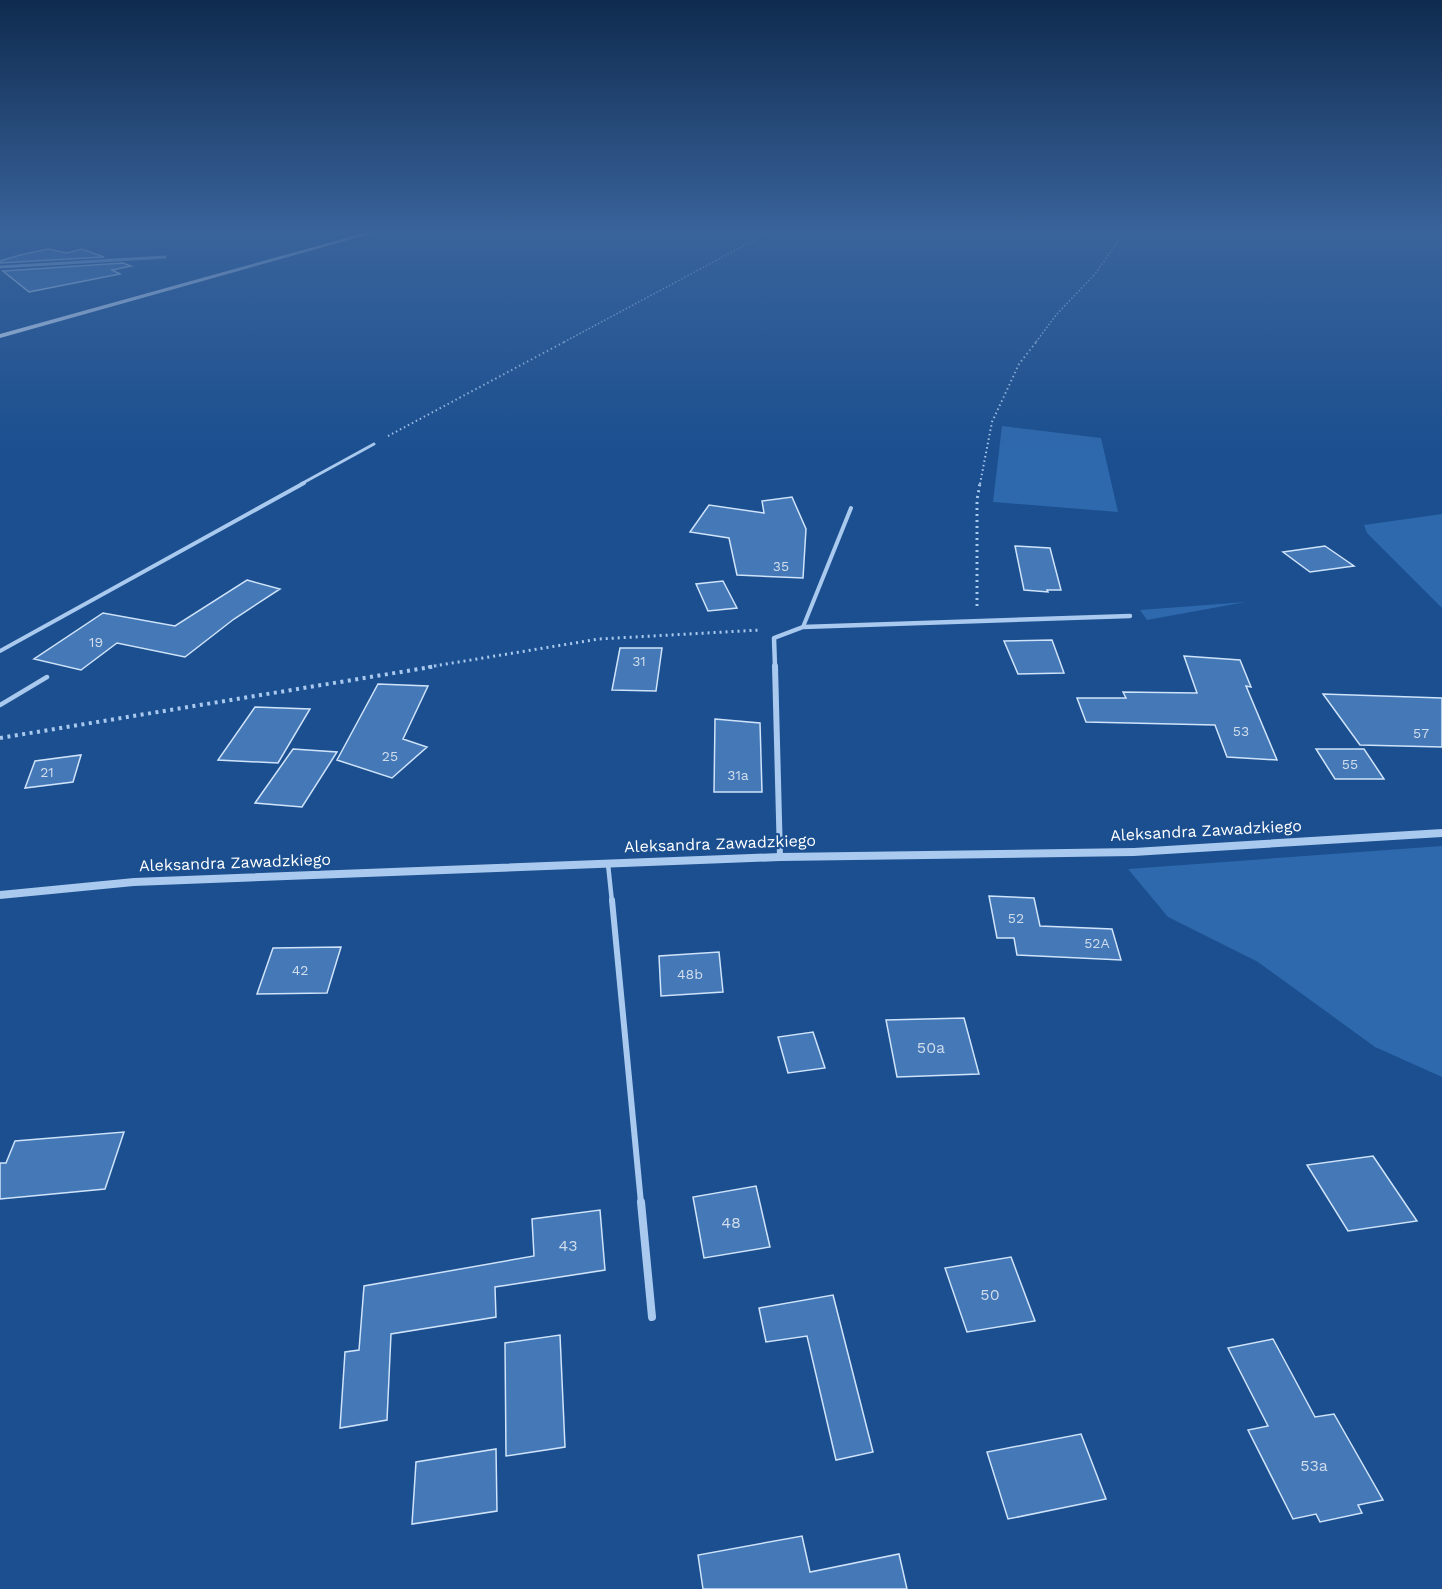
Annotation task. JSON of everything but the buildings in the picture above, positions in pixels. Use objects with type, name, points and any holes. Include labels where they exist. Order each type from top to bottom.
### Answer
[{"type":"main road","points":[[0,336],[115,304]]},
{"type":"street","points":[[780,857],[774,638],[803,627],[1130,616]]},
{"type":"street","name":"Aleksandra Zawadzkiego","points":[[0,895],[134,882],[780,857],[1134,852],[1442,833]]},
{"type":"lane","points":[[0,651],[374,444]]},
{"type":"lane","points":[[803,627],[850,508]]},
{"type":"lane","points":[[0,705],[46,677]]},
{"type":"lane","points":[[608,864],[652,1317]]},
{"type":"path","points":[[374,444],[635,304]]},
{"type":"path","points":[[977,621],[977,500],[992,422],[1019,364],[1066,304]]},
{"type":"path","points":[[0,738],[599,639],[803,627]]},
{"type":"shaded area","points":[[1002,426],[1101,438],[1118,512],[993,502]]},
{"type":"shaded area","points":[[1442,514],[1442,608],[1367,533],[1364,525]]},
{"type":"shaded area","points":[[1246,602],[1147,620],[1140,610]]},
{"type":"shaded area","points":[[1442,846],[1442,1077],[1375,1047],[1258,962],[1168,917],[1128,869]]}]
